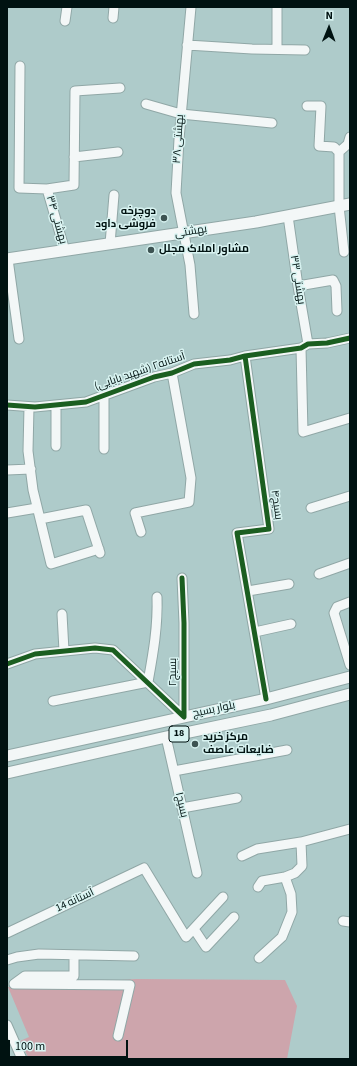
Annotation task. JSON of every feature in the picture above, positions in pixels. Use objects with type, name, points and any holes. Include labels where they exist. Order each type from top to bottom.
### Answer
[{"type":"main road","name":"بهشتی","points":[[8,259],[256,222],[344,205]]},
{"type":"main road","name":"بلوار بسیج","points":[[7,756],[266,699],[350,677]]},
{"type":"main road","name":"بلوار بسیج","points":[[7,772],[271,715],[350,694]]},
{"type":"street","points":[[65,21],[67,7]]},
{"type":"street","points":[[113,18],[114,7]]},
{"type":"street","name":"بهشتی ۳۸","points":[[191,7],[181,114],[176,192],[190,265],[194,314]]},
{"type":"street","points":[[277,7],[277,49]]},
{"type":"street","points":[[187,45],[252,49],[305,50]]},
{"type":"street","points":[[20,66],[19,188],[47,189],[74,185],[74,91],[120,88]]},
{"type":"street","points":[[146,104],[181,114],[272,123]]},
{"type":"street","points":[[307,106],[321,106],[319,146],[334,147],[339,152],[344,205],[344,252]]},
{"type":"street","points":[[339,152],[349,141]]},
{"type":"street","points":[[74,157],[118,152]]},
{"type":"street","name":"بهشتی ۳۴","points":[[47,189],[65,250]]},
{"type":"street","points":[[110,244],[114,195]]},
{"type":"street","name":"بهشتی ۳۳","points":[[288,216],[305,346],[303,432],[350,418]]},
{"type":"street","points":[[8,259],[20,338]]},
{"type":"street","points":[[298,286],[333,280],[336,286],[337,311]]},
{"type":"street","name":"آستانه۲ (شهید بابایی)","points":[[7,405],[28,407],[86,402],[194,364],[230,360],[245,356],[350,338]]},
{"type":"street","name":"بسیج۴","points":[[245,356],[269,529],[237,533],[266,699]]},
{"type":"street","points":[[141,532],[135,513],[189,502],[191,478],[172,373]]},
{"type":"street","points":[[104,395],[104,449]]},
{"type":"street","points":[[56,405],[56,446]]},
{"type":"street","points":[[28,407],[28,451],[33,490],[37,508],[51,564],[99,551],[86,510],[40,519]]},
{"type":"street","points":[[7,470],[31,469]]},
{"type":"street","points":[[311,508],[350,496]]},
{"type":"street","points":[[7,513],[37,508]]},
{"type":"street","points":[[319,574],[350,563]]},
{"type":"street","name":"بسیج۲","points":[[182,578],[184,623],[184,716]]},
{"type":"street","points":[[248,591],[289,584]]},
{"type":"street","points":[[53,701],[148,682],[154,651],[157,623],[157,597]]},
{"type":"street","points":[[350,602],[337,607],[334,613],[350,665]]},
{"type":"street","points":[[62,614],[64,651]]},
{"type":"street","points":[[255,632],[292,624]]},
{"type":"street","name":"بسیج۲","points":[[7,664],[35,654],[95,648],[113,650],[184,716]]},
{"type":"street","name":"بسیج۱","points":[[166,737],[197,873]]},
{"type":"street","points":[[174,771],[287,750]]},
{"type":"street","points":[[182,808],[237,798]]},
{"type":"street","points":[[242,856],[257,849],[301,842],[350,828]]},
{"type":"street","points":[[258,887],[262,880],[285,877],[295,872],[302,866],[301,842]]},
{"type":"street","name":"آستانه 14","points":[[7,933],[144,868],[186,938],[194,930]]},
{"type":"street","points":[[259,958],[282,937],[292,912],[291,894],[285,877]]},
{"type":"street","points":[[223,897],[194,930],[206,947],[234,917]]},
{"type":"street","points":[[7,960],[16,957],[39,954],[134,956]]},
{"type":"street","points":[[74,955],[74,976],[25,976],[14,984],[130,985],[118,1036]]},
{"type":"street","points":[[7,1028],[22,1059]]},
{"type":"shaded area","points":[[136,979],[285,980],[297,1006],[287,1059],[29,1059],[20,1041],[29,1037],[8,987]]},
{"type":"cycle path","points":[[7,405],[35,407],[86,402],[194,364],[230,360],[245,356],[301,348],[308,344],[327,343],[350,338]]},
{"type":"cycle path","points":[[245,356],[269,529],[237,533],[266,699]]},
{"type":"cycle path","points":[[7,664],[35,654],[95,648],[113,650],[184,717],[184,623],[182,578]]},
{"type":"place","name":"دوچرخه فروشی داود","points":[[164,218]]},
{"type":"place","name":"مشاور املاک مجلل","points":[[151,250]]},
{"type":"place","name":"مرکز خرید ضایعات عاصف","points":[[195,744]]}]
